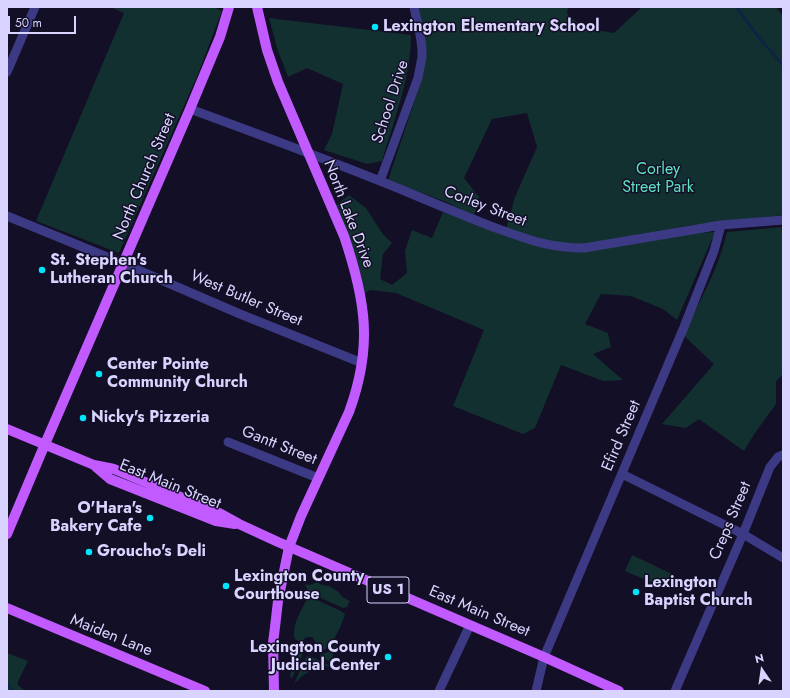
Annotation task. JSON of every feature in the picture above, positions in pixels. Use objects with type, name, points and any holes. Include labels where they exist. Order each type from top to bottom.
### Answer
[{"type":"main road","name":"North Church Street","points":[[7,534],[44,444],[124,264],[190,109],[220,37],[230,7]]},
{"type":"main road","name":"North Lake Drive","points":[[257,7],[267,50],[278,82],[344,236],[358,279],[364,321],[362,363],[358,386],[349,412],[301,516],[289,547],[278,601],[275,627],[274,691]]},
{"type":"main road","name":"East Main Street","points":[[7,428],[94,466],[110,479],[216,521],[239,524],[619,691]]},
{"type":"main road","name":"Maiden Lane","points":[[7,608],[205,691]]},
{"type":"street","points":[[7,72],[34,7]]},
{"type":"street","name":"School Drive","points":[[380,181],[418,78],[422,57],[421,42],[414,7]]},
{"type":"street","name":"Corley Street","points":[[190,109],[380,181],[479,222],[534,242],[550,246],[584,248],[721,225],[783,220]]},
{"type":"street","name":"West Butler Street","points":[[7,216],[240,314],[362,363]]},
{"type":"street","name":"Efird Street","points":[[536,691],[544,657],[657,392],[714,252],[721,225]]},
{"type":"street","name":"Gantt Street","points":[[228,442],[318,478]]},
{"type":"street","name":"Creps Street","points":[[674,691],[743,534],[770,467],[778,457],[783,455]]},
{"type":"street","points":[[622,474],[743,534],[783,558]]},
{"type":"street","points":[[439,691],[470,625]]},
{"type":"green space","points":[[110,7],[213,7],[222,11],[198,74],[119,253],[36,221],[124,13]]},
{"type":"green space","name":"Corley Street Park","points":[[416,7],[568,7],[567,14],[584,28],[614,33],[642,7],[776,7],[783,16],[783,215],[692,225],[569,247],[506,229],[515,197],[537,147],[527,113],[492,119],[464,178],[479,197],[474,216],[446,202],[388,180],[422,79]]},
{"type":"green space","points":[[269,18],[411,35],[405,83],[382,161],[367,164],[324,150],[332,134],[343,84],[307,68],[288,77],[277,48]]},
{"type":"green space","points":[[349,195],[366,208],[382,233],[392,243],[383,254],[380,279],[392,285],[407,273],[405,251],[412,230],[432,238],[443,212],[532,243],[601,248],[640,243],[695,233],[715,232],[677,320],[663,309],[631,296],[601,294],[585,324],[608,333],[611,347],[593,354],[623,380],[603,381],[561,365],[535,428],[523,434],[453,406],[484,330],[396,293],[370,290],[361,296],[332,208]]},
{"type":"green space","points":[[783,227],[783,374],[776,381],[776,404],[744,451],[699,419],[686,428],[662,424],[714,364],[683,335],[714,272],[727,232]]},
{"type":"green space","points":[[632,555],[674,575],[670,585],[664,582],[662,587],[625,571]]},
{"type":"green space","points":[[317,582],[322,585],[329,586],[339,592],[342,597],[350,601],[347,607],[343,608],[308,591],[305,584],[310,585]]},
{"type":"green space","points":[[310,597],[345,614],[334,639],[324,650],[316,648],[315,641],[312,637],[307,637],[300,642],[295,639],[295,624],[307,599]]},
{"type":"green space","points":[[293,643],[302,653],[302,656],[292,678],[290,676],[297,656]]},
{"type":"green space","points":[[336,644],[331,662],[320,657],[320,655],[331,651]]},
{"type":"green space","points":[[7,653],[28,661],[17,684],[25,691],[7,691]]},
{"type":"green space","points":[[310,656],[331,666],[314,665],[294,684],[306,657]]},
{"type":"waterway","points":[[736,7],[760,39],[783,65]]},
{"type":"waterway","points":[[7,684],[13,691]]},
{"type":"place","name":"Lexington Elementary School","points":[[375,27]]},
{"type":"place","name":"St. Stephen's Lutheran Church","points":[[42,270]]},
{"type":"place","name":"Center Pointe Community Church","points":[[99,374]]},
{"type":"place","name":"Nicky's Pizzeria","points":[[83,418]]},
{"type":"place","name":"O'Hara's Bakery Cafe","points":[[150,518]]},
{"type":"place","name":"Groucho's Deli","points":[[89,552]]},
{"type":"place","name":"Lexington County Courthouse","points":[[226,586]]},
{"type":"place","name":"Lexington Baptist Church","points":[[636,592]]},
{"type":"place","name":"Lexington County Judicial Center","points":[[388,657]]}]
